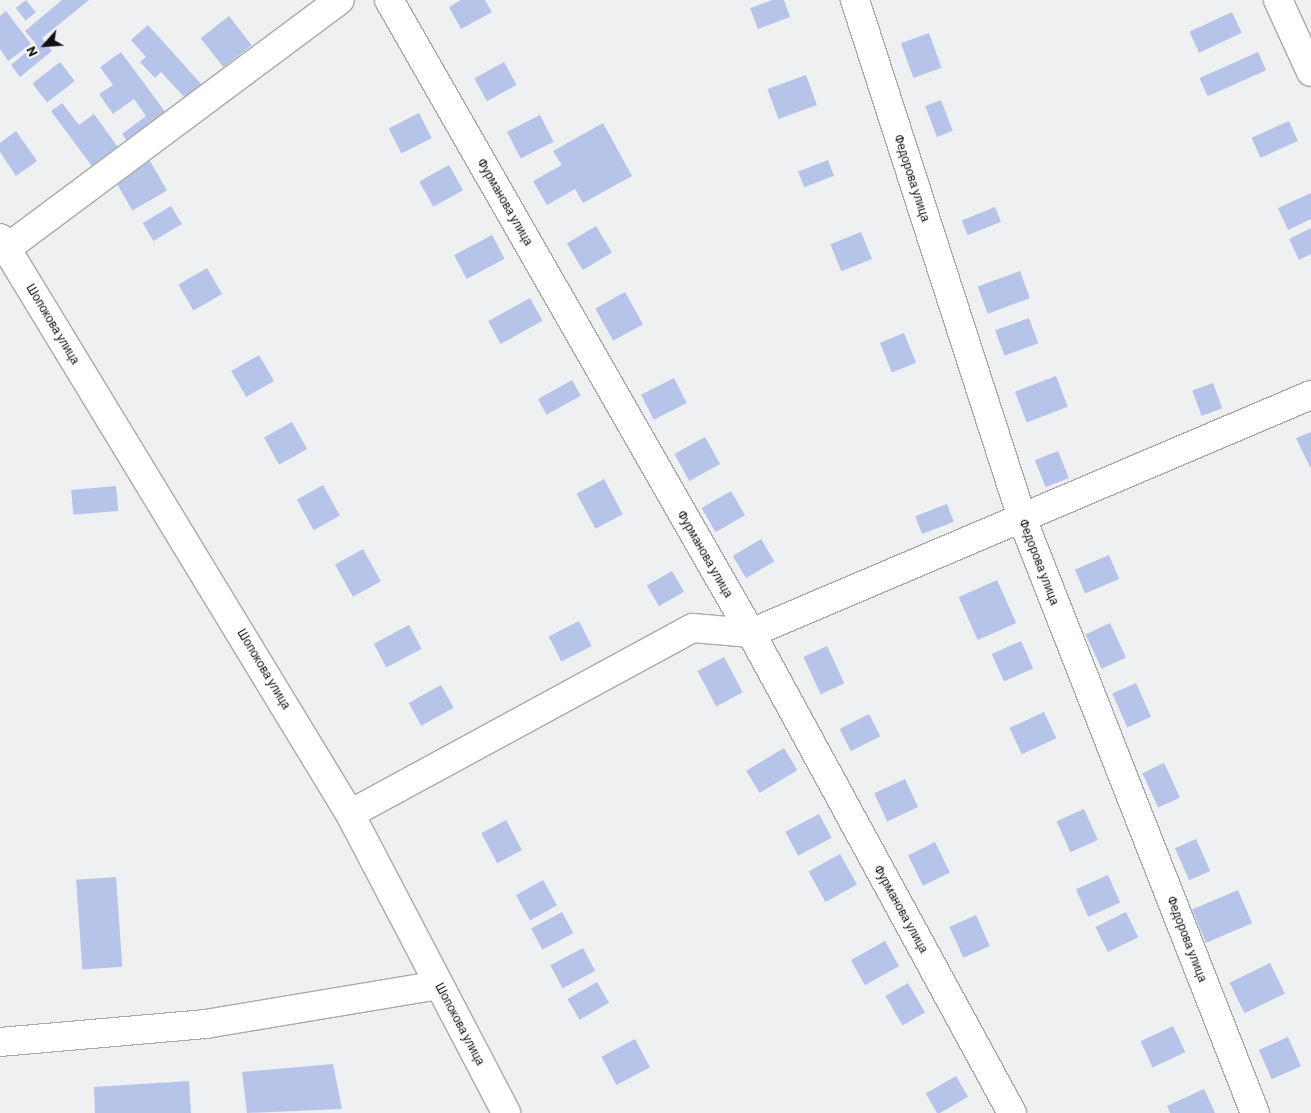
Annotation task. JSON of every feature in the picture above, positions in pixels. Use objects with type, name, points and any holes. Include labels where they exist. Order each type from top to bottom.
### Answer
[{"type":"street","points":[[3,243],[340,0]]},
{"type":"street","name":"Фурманова улица","points":[[389,0],[751,633],[1012,1113]]},
{"type":"street","name":"Федорова улица","points":[[855,0],[1023,521],[1255,1113]]},
{"type":"street","points":[[1278,0],[1311,72]]},
{"type":"street","name":"Шопокова улица","points":[[3,243],[350,814],[506,1113]]},
{"type":"street","points":[[350,814],[692,628],[751,633],[1023,521],[1311,395]]},
{"type":"street","points":[[0,1042],[206,1024],[439,985]]},
{"type":"building","points":[[26,0],[36,13],[26,21],[16,8]]},
{"type":"building","points":[[62,0],[89,0],[42,38],[52,51],[20,77],[11,65],[36,44],[25,31]]},
{"type":"building","points":[[461,0],[485,0],[492,12],[461,29],[449,7]]},
{"type":"building","points":[[772,0],[784,0],[790,17],[758,29],[750,8]]},
{"type":"building","points":[[6,11],[31,44],[8,61],[0,49],[0,16]]},
{"type":"building","points":[[1232,12],[1242,33],[1199,53],[1189,32]]},
{"type":"building","points":[[229,16],[252,45],[223,67],[201,38]]},
{"type":"building","points":[[148,25],[202,85],[186,99],[161,72],[155,78],[140,62],[146,57],[131,40]]},
{"type":"building","points":[[929,33],[942,68],[913,78],[901,43]]},
{"type":"building","points":[[121,52],[169,117],[130,145],[122,134],[146,116],[134,99],[113,114],[99,94],[113,85],[100,67]]},
{"type":"building","points":[[1258,52],[1266,70],[1208,96],[1200,78]]},
{"type":"building","points":[[60,62],[75,81],[47,102],[32,84]]},
{"type":"building","points":[[504,62],[517,85],[487,101],[474,78]]},
{"type":"building","points":[[806,75],[817,105],[778,119],[767,89]]},
{"type":"building","points":[[941,100],[953,131],[937,137],[925,106]]},
{"type":"building","points":[[62,103],[79,125],[94,114],[120,150],[94,169],[51,111]]},
{"type":"building","points":[[419,113],[432,138],[401,153],[389,128]]},
{"type":"building","points":[[540,115],[554,142],[521,159],[507,132]]},
{"type":"building","points":[[1289,121],[1298,141],[1260,158],[1252,138]]},
{"type":"building","points":[[603,123],[632,176],[583,203],[575,189],[547,205],[533,181],[562,165],[553,151]]},
{"type":"building","points":[[16,131],[37,161],[16,176],[0,152],[0,143]]},
{"type":"building","points":[[828,160],[834,176],[804,187],[798,171]]},
{"type":"building","points":[[150,161],[167,190],[132,210],[115,181]]},
{"type":"building","points":[[449,165],[463,190],[433,207],[419,181]]},
{"type":"building","points":[[1311,193],[1311,219],[1288,230],[1278,208]]},
{"type":"building","points":[[171,206],[182,224],[154,241],[143,223]]},
{"type":"building","points":[[995,207],[1001,222],[968,235],[962,220]]},
{"type":"building","points":[[596,226],[612,253],[583,270],[567,244]]},
{"type":"building","points":[[1311,228],[1311,254],[1299,260],[1289,239]]},
{"type":"building","points":[[861,232],[872,259],[841,271],[830,244]]},
{"type":"building","points":[[492,235],[505,259],[467,279],[454,255]]},
{"type":"building","points":[[207,268],[222,294],[193,310],[178,284]]},
{"type":"building","points":[[1020,271],[1030,298],[988,314],[978,286]]},
{"type":"building","points":[[625,292],[643,324],[613,341],[595,308]]},
{"type":"building","points":[[530,298],[543,321],[501,344],[488,321]]},
{"type":"building","points":[[1029,318],[1038,343],[1004,356],[995,330]]},
{"type":"building","points":[[904,333],[916,363],[892,372],[880,343]]},
{"type":"building","points":[[259,355],[274,381],[246,397],[231,371]]},
{"type":"building","points":[[1056,376],[1068,407],[1027,423],[1015,392]]},
{"type":"building","points":[[674,378],[687,403],[654,420],[641,395]]},
{"type":"building","points":[[572,380],[581,396],[547,415],[538,399]]},
{"type":"building","points":[[1213,383],[1222,408],[1202,416],[1192,391]]},
{"type":"building","points":[[292,422],[307,449],[279,465],[264,438]]},
{"type":"building","points":[[1311,432],[1311,467],[1310,467],[1296,438]]},
{"type":"building","points":[[705,437],[720,464],[689,481],[674,454]]},
{"type":"building","points":[[1058,451],[1069,478],[1046,487],[1035,460]]},
{"type":"building","points":[[604,479],[623,514],[595,529],[577,494]]},
{"type":"building","points":[[323,485],[340,516],[314,530],[297,500]]},
{"type":"building","points":[[116,486],[118,511],[73,515],[71,490]]},
{"type":"building","points":[[731,491],[745,515],[716,532],[702,508]]},
{"type":"building","points":[[947,504],[954,522],[922,534],[915,516]]},
{"type":"building","points":[[761,539],[774,561],[746,578],[733,556]]},
{"type":"building","points":[[363,549],[381,581],[353,597],[335,565]]},
{"type":"building","points":[[1109,555],[1119,579],[1085,593],[1075,569]]},
{"type":"building","points":[[672,571],[684,592],[659,606],[647,586]]},
{"type":"building","points":[[997,580],[1016,623],[978,640],[959,597]]},
{"type":"building","points":[[579,621],[592,646],[561,661],[549,636]]},
{"type":"building","points":[[1110,623],[1126,657],[1102,669],[1086,634]]},
{"type":"building","points":[[409,625],[422,649],[386,668],[374,644]]},
{"type":"building","points":[[1021,641],[1033,668],[1004,681],[992,654]]},
{"type":"building","points":[[827,646],[844,683],[821,694],[803,657]]},
{"type":"building","points":[[724,657],[743,692],[716,706],[698,671]]},
{"type":"building","points":[[1136,683],[1151,717],[1127,727],[1112,694]]},
{"type":"building","points":[[441,685],[454,708],[421,726],[409,703]]},
{"type":"building","points":[[1044,712],[1056,738],[1022,754],[1010,728]]},
{"type":"building","points":[[869,714],[880,736],[851,751],[840,729]]},
{"type":"building","points":[[784,748],[797,770],[760,793],[746,771]]},
{"type":"building","points":[[1164,763],[1180,797],[1158,808],[1142,773]]},
{"type":"building","points":[[905,779],[918,807],[887,821],[874,793]]},
{"type":"building","points":[[1084,809],[1098,840],[1070,852],[1057,821]]},
{"type":"building","points":[[819,814],[832,838],[798,856],[785,832]]},
{"type":"building","points":[[506,820],[522,850],[497,863],[481,833]]},
{"type":"building","points":[[1196,839],[1210,871],[1189,880],[1175,848]]},
{"type":"building","points":[[935,842],[950,873],[923,886],[908,855]]},
{"type":"building","points":[[840,854],[857,885],[825,902],[809,871]]},
{"type":"building","points":[[1108,875],[1120,902],[1088,917],[1076,889]]},
{"type":"building","points":[[116,877],[122,967],[82,970],[76,880]]},
{"type":"building","points":[[543,880],[557,905],[530,920],[516,895]]},
{"type":"building","points":[[1238,890],[1252,923],[1206,943],[1192,910]]},
{"type":"building","points":[[562,912],[573,933],[542,950],[531,928]]},
{"type":"building","points":[[1126,912],[1138,937],[1108,952],[1095,927]]},
{"type":"building","points":[[976,915],[990,946],[963,958],[950,927]]},
{"type":"building","points":[[885,941],[899,966],[865,985],[851,960]]},
{"type":"building","points":[[583,948],[595,971],[563,988],[550,965]]},
{"type":"building","points":[[1270,963],[1285,994],[1244,1013],[1230,983]]},
{"type":"building","points":[[597,982],[609,1003],[580,1020],[568,999]]},
{"type":"building","points":[[908,983],[925,1012],[902,1025],[885,996]]},
{"type":"building","points":[[1173,1026],[1185,1052],[1153,1067],[1140,1041]]},
{"type":"building","points":[[1288,1037],[1301,1066],[1272,1079],[1259,1050]]},
{"type":"building","points":[[635,1039],[650,1067],[616,1085],[601,1057]]},
{"type":"building","points":[[333,1064],[342,1109],[247,1113],[242,1072]]},
{"type":"building","points":[[956,1076],[968,1097],[937,1113],[926,1094]]},
{"type":"building","points":[[189,1081],[191,1113],[95,1113],[94,1087]]},
{"type":"building","points":[[1204,1089],[1215,1113],[1170,1113],[1167,1106]]}]
